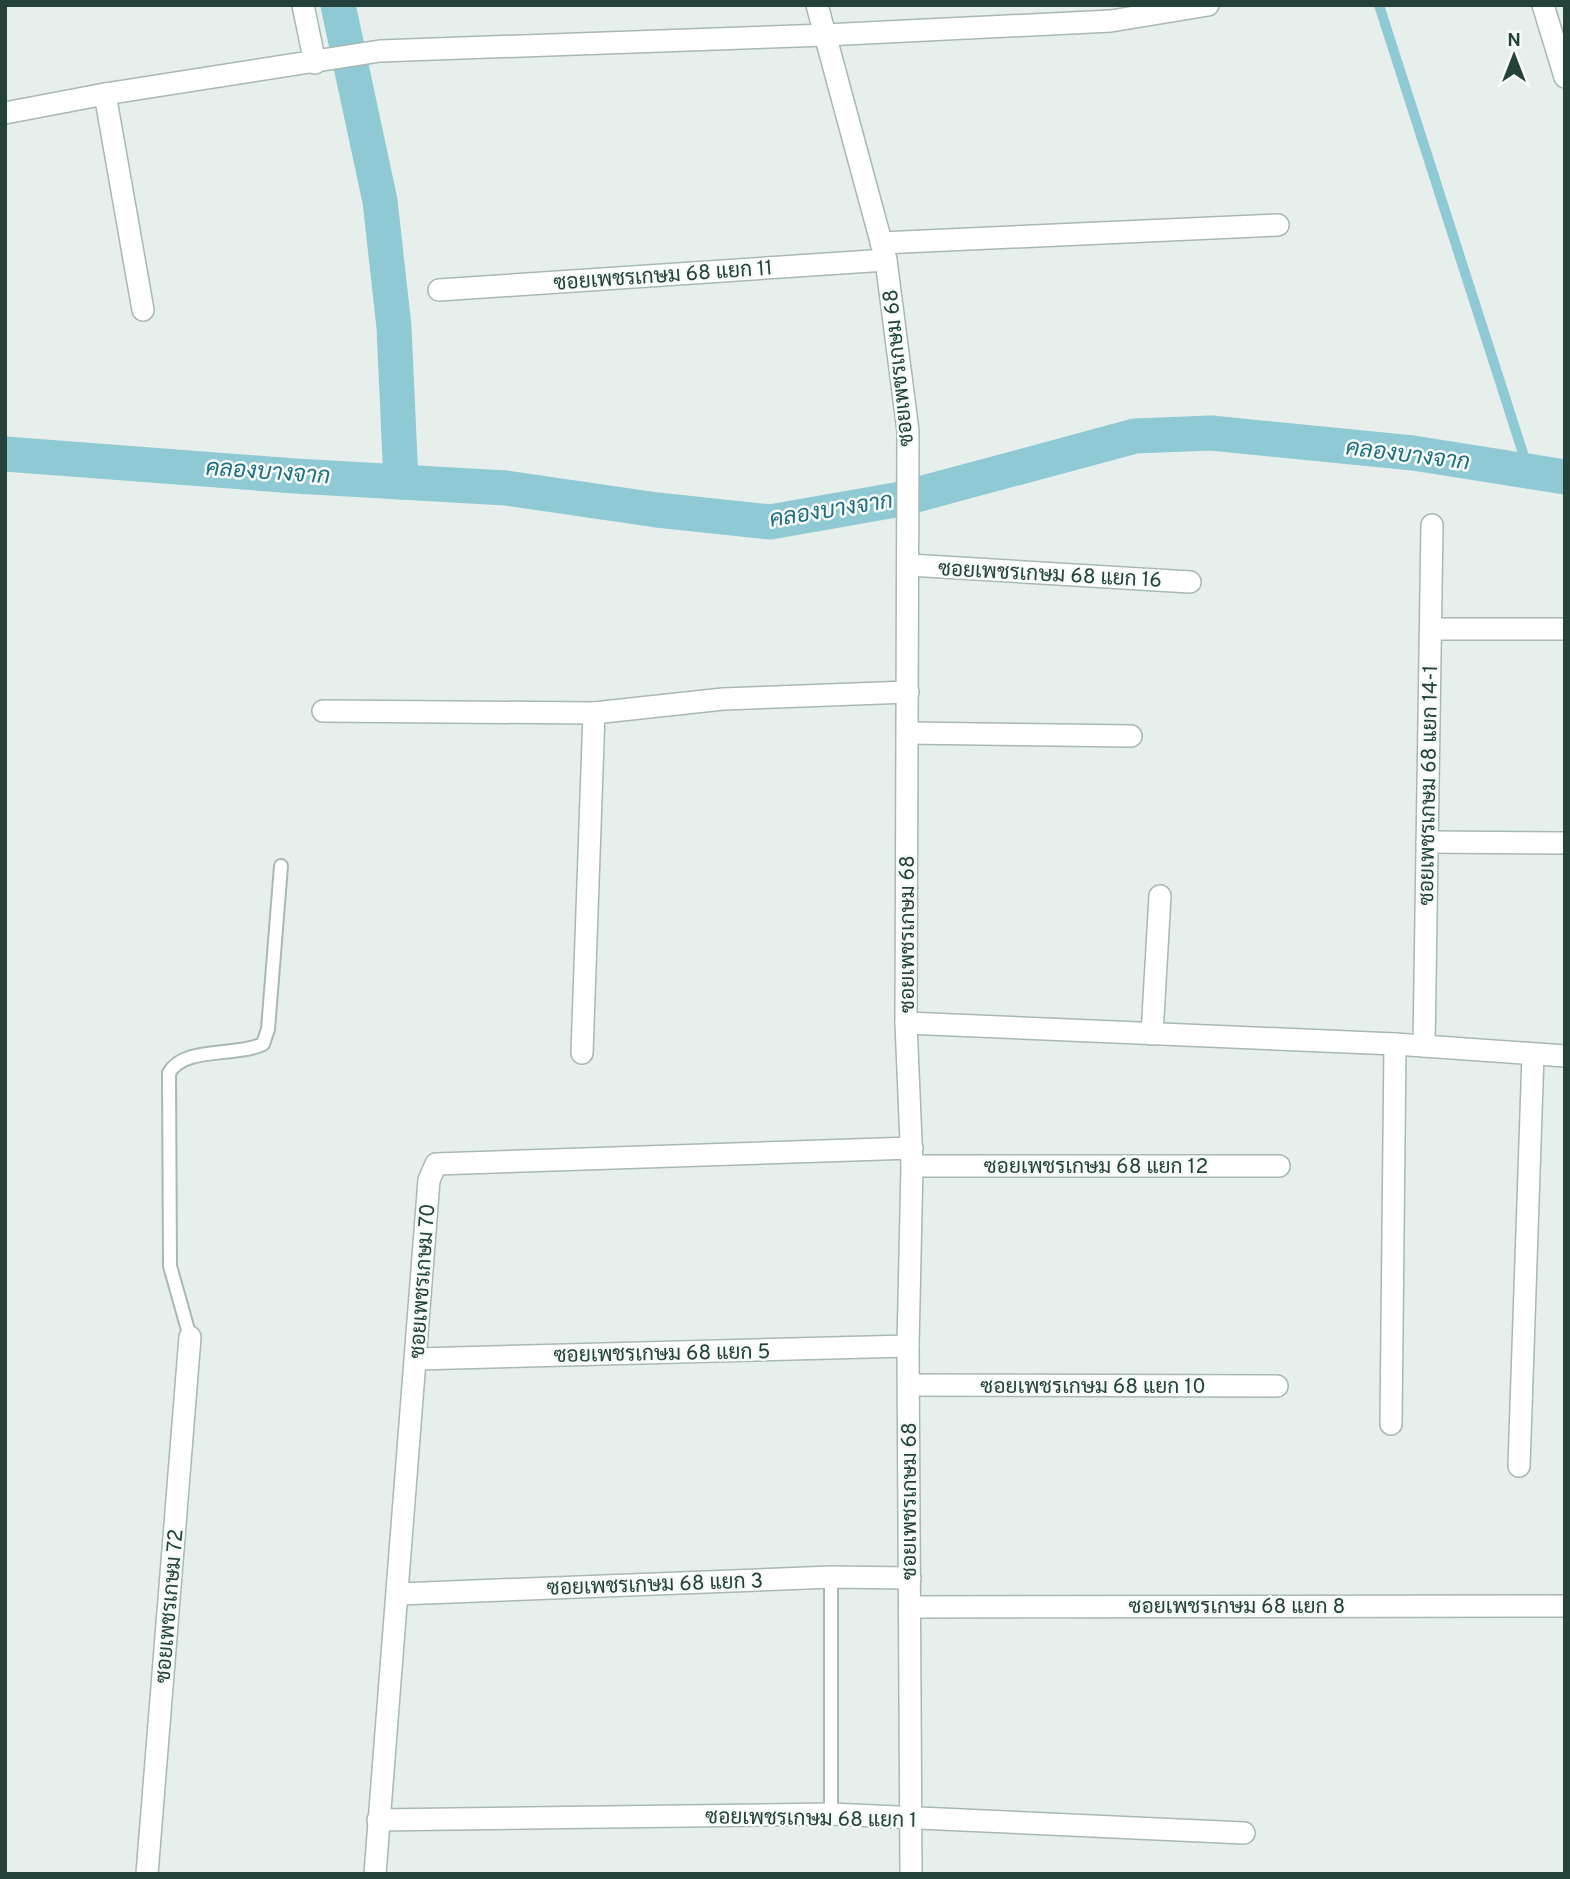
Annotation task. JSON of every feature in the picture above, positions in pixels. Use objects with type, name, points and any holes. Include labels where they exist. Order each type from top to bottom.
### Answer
[{"type":"street","points":[[303,5],[325,62]]},
{"type":"street","name":"ซอยเพชรเกษม 68","points":[[817,5],[884,251],[908,431],[906,1023],[912,1157],[908,1346],[911,1874]]},
{"type":"street","points":[[5,113],[105,94],[325,62],[380,51],[825,35],[1111,21],[1208,5]]},
{"type":"street","points":[[1543,5],[1565,78]]},
{"type":"street","points":[[105,94],[143,310]]},
{"type":"street","name":"ซอยเพชรเกษม 68 แยก 11","points":[[439,290],[884,251],[1278,225]]},
{"type":"street","name":"ซอยเพชรเกษม 68 แยก 14-1","points":[[1424,1046],[1432,525]]},
{"type":"street","name":"ซอยเพชรเกษม 68 แยก 16","points":[[909,565],[1190,582]]},
{"type":"street","points":[[1431,629],[1565,629]]},
{"type":"street","points":[[323,710],[594,713],[723,699],[908,692]]},
{"type":"street","points":[[582,1053],[594,713]]},
{"type":"street","points":[[908,733],[1131,736]]},
{"type":"street","points":[[1427,842],[1565,843]]},
{"type":"street","points":[[1152,1034],[1160,896]]},
{"type":"street","points":[[906,1023],[1395,1044],[1565,1056]]},
{"type":"street","points":[[1391,1424],[1395,1044]]},
{"type":"street","points":[[1519,1466],[1533,1055]]},
{"type":"street","name":"ซอยเพชรเกษม 68 แยก 12","points":[[912,1157],[1279,1166]]},
{"type":"street","name":"ซอยเพชรเกษม 70","points":[[376,1874],[378,1820],[400,1594],[429,1181],[436,1164],[912,1157]]},
{"type":"street","name":"ซอยเพชรเกษม 72","points":[[147,1874],[190,1338]]},
{"type":"street","name":"ซอยเพชรเกษม 68 แยก 5","points":[[417,1359],[908,1346]]},
{"type":"street","name":"ซอยเพชรเกษม 68 แยก 10","points":[[909,1385],[1277,1386]]},
{"type":"street","name":"ซอยเพชรเกษม 68 แยก 3","points":[[400,1594],[831,1577],[910,1578]]},
{"type":"street","name":"ซอยเพชรเกษม 68 แยก 8","points":[[910,1607],[1565,1606]]},
{"type":"street","name":"ซอยเพชรเกษม 68 แยก 1","points":[[378,1820],[831,1814],[910,1820],[1244,1833]]},
{"type":"lane","points":[[190,1338],[170,1266],[169,1073],[175,1063],[185,1057],[247,1051],[263,1044],[268,1029],[281,866]]},
{"type":"lane","points":[[831,1577],[831,1814]]},
{"type":"waterway","points":[[338,5],[380,201],[394,327],[401,482]]},
{"type":"waterway","points":[[1379,5],[1529,472]]},
{"type":"waterway","name":"คลองบางจาก","points":[[5,454],[295,476],[506,488],[657,510],[770,522],[901,499],[1135,436],[1211,433],[1413,453],[1565,477]]}]
